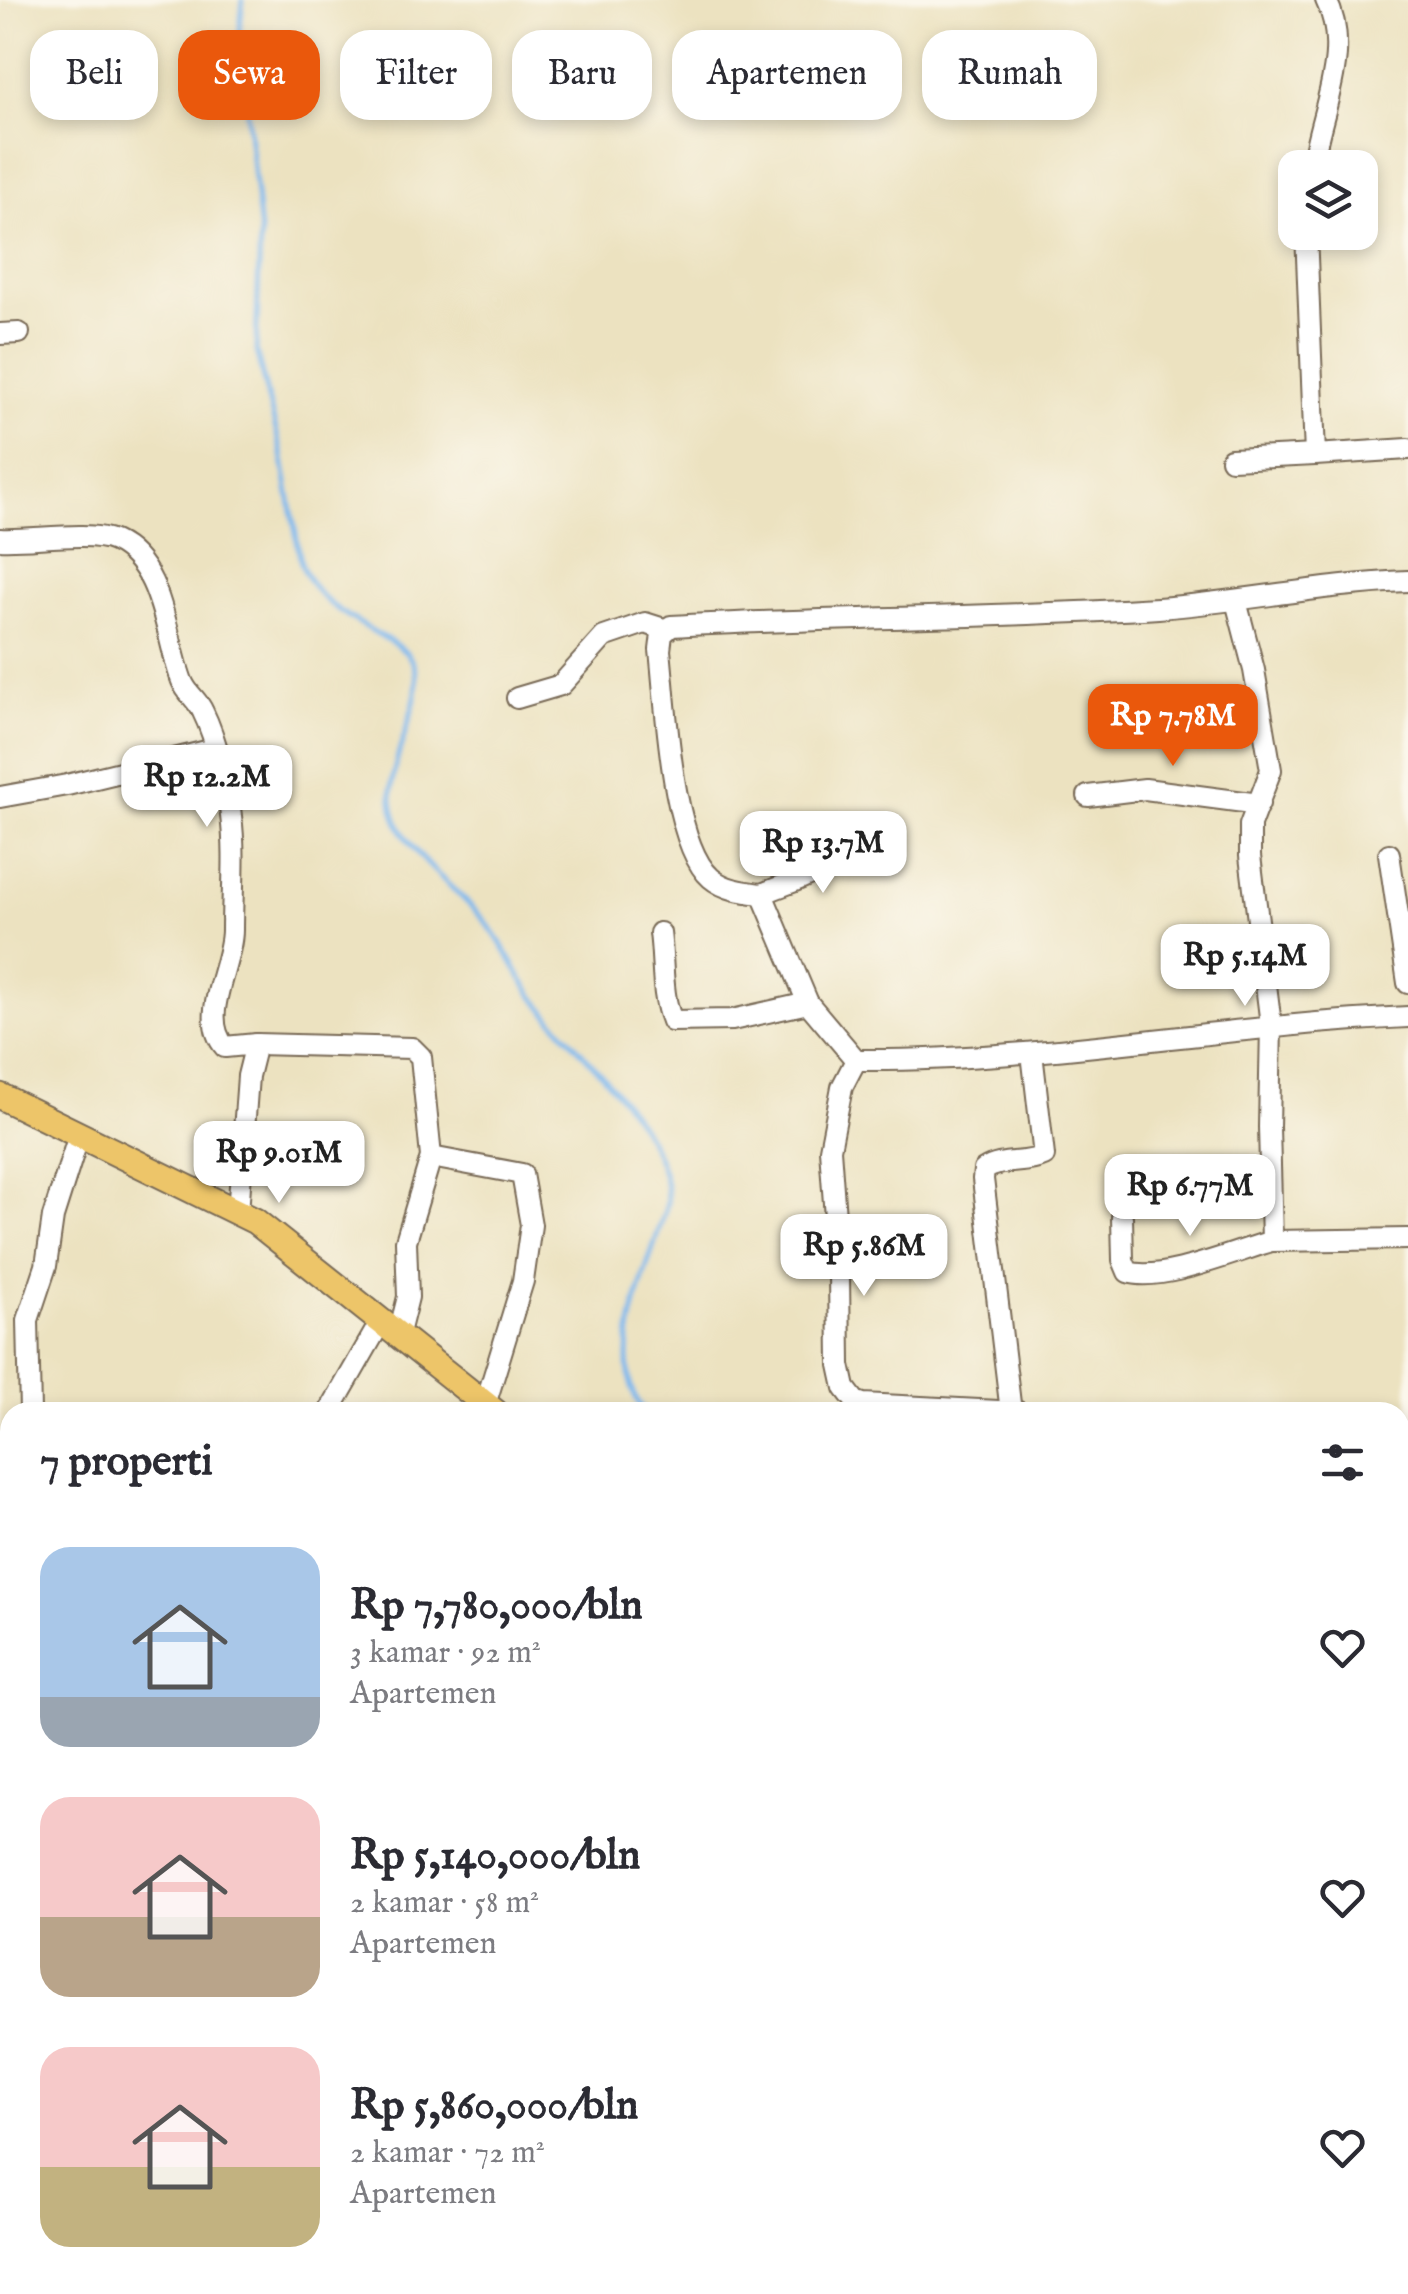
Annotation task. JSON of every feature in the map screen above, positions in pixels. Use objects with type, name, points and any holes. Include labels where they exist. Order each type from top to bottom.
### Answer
[{"type":"main road","points":[[0,1096],[76,1143],[254,1221],[481,1402]]},
{"type":"street","points":[[1314,150],[1335,73],[1336,34],[1326,0]]},
{"type":"street","points":[[1307,250],[1315,456]]},
{"type":"street","points":[[1231,459],[1408,449]]},
{"type":"street","points":[[0,539],[112,540],[137,558],[159,599],[180,677],[204,713],[231,812],[232,950],[218,996],[216,1037],[225,1047],[256,1044],[412,1048],[421,1058],[431,1158],[406,1241],[408,1297],[336,1402]]},
{"type":"street","points":[[838,846],[818,872],[762,894],[738,892],[711,878],[692,854],[678,800],[660,650],[666,630],[678,626],[1022,616],[1236,601],[1348,584],[1408,581]]},
{"type":"street","points":[[1236,601],[1254,670],[1270,770],[1250,826],[1250,856],[1272,1026],[1272,1241]]},
{"type":"street","points":[[517,698],[561,685],[604,638],[645,623],[666,630]]},
{"type":"street","points":[[0,796],[66,785],[215,749]]},
{"type":"street","points":[[1088,796],[1145,789],[1259,804]]},
{"type":"street","points":[[1389,854],[1408,983]]},
{"type":"street","points":[[762,894],[808,1002],[856,1060],[927,1061],[1032,1054],[1272,1026],[1408,1017]]},
{"type":"street","points":[[660,933],[666,973],[664,1001],[672,1021],[732,1020],[808,1002]]},
{"type":"street","points":[[238,1212],[248,1076],[256,1044]]},
{"type":"street","points":[[1014,1402],[983,1179],[984,1170],[993,1164],[1044,1156],[1032,1054]]},
{"type":"street","points":[[856,1060],[842,1087],[830,1149],[839,1272],[840,1365],[845,1388],[858,1402]]},
{"type":"street","points":[[30,1402],[28,1320],[46,1266],[53,1217],[76,1143]]},
{"type":"street","points":[[431,1158],[522,1174],[532,1225],[523,1281],[492,1402]]},
{"type":"street","points":[[1122,1217],[1122,1260],[1128,1272],[1136,1275],[1149,1275],[1272,1241],[1408,1239]]},
{"type":"waterway","points":[[243,0],[239,36],[260,233],[256,351],[282,454],[301,563],[324,598],[402,650],[416,672],[412,712],[393,779],[392,802],[406,837],[491,929],[534,997],[617,1094],[653,1148],[664,1176],[667,1203],[642,1281],[629,1339],[628,1366],[639,1402]]}]
